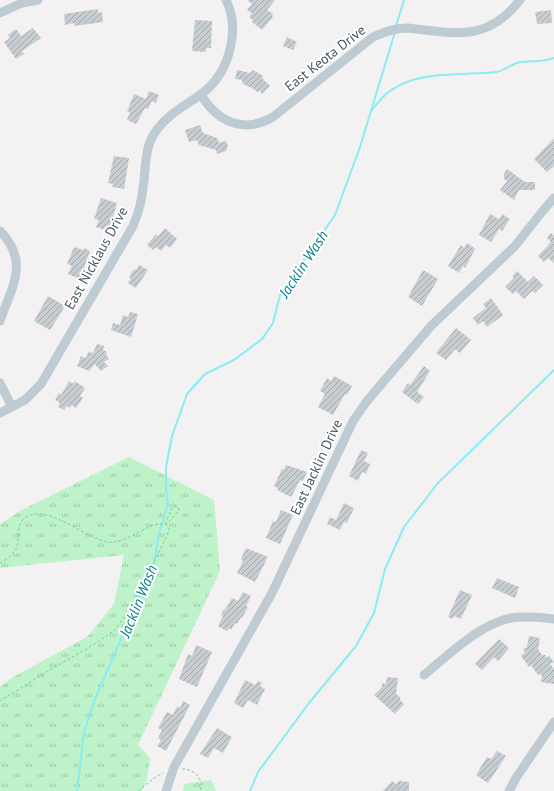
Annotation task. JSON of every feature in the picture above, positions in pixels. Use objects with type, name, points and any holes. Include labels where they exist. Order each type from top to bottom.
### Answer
[{"type":"street","points":[[0,13],[22,3],[38,0]]},
{"type":"street","name":"East Nicklaus Drive","points":[[0,413],[25,400],[46,376],[133,226],[141,206],[148,151],[153,135],[163,122],[174,112],[201,95],[217,79],[224,68],[229,57],[232,42],[232,23],[226,0]]},
{"type":"street","name":"East Keota Drive","points":[[201,95],[213,110],[221,117],[236,124],[254,124],[265,121],[273,117],[373,37],[399,28],[452,34],[472,32],[493,25],[509,12],[520,0]]},
{"type":"street","name":"East Jacklin Drive","points":[[166,791],[177,762],[276,586],[353,422],[367,402],[431,326],[515,246],[554,198]]},
{"type":"street","points":[[0,231],[14,248],[17,265],[13,283],[0,321]]},
{"type":"street","points":[[0,383],[12,407]]},
{"type":"street","points":[[424,675],[475,634],[491,625],[522,617],[554,619]]},
{"type":"street","points":[[509,791],[516,778],[554,722]]},
{"type":"path","points":[[176,506],[178,507],[179,511],[166,524],[172,508],[176,506]]},
{"type":"path","points":[[0,563],[8,558],[16,548],[19,524],[34,514],[42,514],[53,517],[100,540],[116,542],[122,541],[150,526],[166,524]]},
{"type":"path","points":[[0,700],[90,647],[115,630],[130,608],[167,536],[169,529],[166,524]]},
{"type":"green space","points":[[129,457],[214,500],[220,571],[138,745],[150,758],[147,780],[142,791],[0,791],[0,687],[13,677],[87,637],[114,604],[124,555],[0,568],[0,524],[20,511]]},
{"type":"green space","points":[[211,780],[216,791],[183,791],[184,784]]},
{"type":"building","points":[[247,0],[275,0],[267,10],[273,14],[273,17],[262,30],[252,22],[253,20],[249,17],[252,13],[247,10],[252,4]]},
{"type":"building","points":[[98,9],[98,13],[102,12],[103,22],[74,26],[74,23],[65,25],[64,14]]},
{"type":"building","points":[[551,10],[552,23],[537,24],[535,12]]},
{"type":"building","points":[[195,20],[212,21],[211,48],[206,48],[206,52],[192,51]]},
{"type":"building","points":[[33,28],[41,38],[22,51],[24,54],[16,59],[4,42],[10,38],[8,35],[16,29],[21,36]]},
{"type":"building","points":[[287,37],[297,42],[293,50],[283,46]]},
{"type":"building","points":[[237,70],[250,73],[253,70],[263,76],[262,78],[270,86],[262,94],[260,91],[257,92],[243,84],[242,80],[235,79]]},
{"type":"building","points":[[149,91],[159,95],[156,103],[152,101],[148,109],[145,108],[136,124],[127,120],[130,112],[127,111],[134,94],[146,99]]},
{"type":"building","points":[[200,125],[203,133],[217,138],[219,143],[226,141],[228,146],[226,151],[217,154],[216,150],[199,145],[197,140],[189,142],[185,130]]},
{"type":"building","points":[[554,138],[554,166],[547,172],[534,159]]},
{"type":"building","points":[[114,156],[129,158],[124,189],[112,187],[113,184],[108,183]]},
{"type":"building","points":[[507,169],[525,182],[535,182],[535,190],[519,190],[514,200],[500,190],[507,181],[504,179],[504,174]]},
{"type":"building","points":[[101,198],[117,203],[109,231],[96,227],[99,220],[94,219]]},
{"type":"building","points":[[490,214],[499,219],[502,214],[510,219],[502,231],[499,229],[491,242],[479,235]]},
{"type":"building","points":[[165,228],[177,239],[170,248],[166,245],[161,251],[156,247],[153,250],[147,245],[156,234],[158,236]]},
{"type":"building","points":[[551,233],[554,236],[554,263],[548,258],[544,262],[538,256],[551,242],[547,238]]},
{"type":"building","points":[[467,243],[475,249],[465,268],[463,266],[459,273],[448,266],[461,245],[464,248]]},
{"type":"building","points":[[74,247],[83,250],[84,248],[90,251],[80,279],[68,274],[72,266],[67,264]]},
{"type":"building","points":[[139,265],[148,270],[136,288],[128,283],[131,278],[129,277],[134,269],[136,270]]},
{"type":"building","points":[[423,270],[438,279],[422,306],[408,297]]},
{"type":"building","points":[[517,271],[528,282],[534,276],[543,285],[535,293],[532,291],[524,299],[516,291],[513,294],[505,287],[514,278],[512,276]]},
{"type":"building","points":[[48,296],[65,306],[50,330],[34,321]]},
{"type":"building","points":[[491,298],[503,315],[487,327],[483,321],[478,325],[473,318],[486,308],[483,304]]},
{"type":"building","points":[[130,312],[138,314],[131,337],[111,330],[113,323],[120,325],[123,315],[128,317]]},
{"type":"building","points":[[456,328],[471,340],[460,353],[455,349],[446,360],[436,353]]},
{"type":"building","points":[[97,344],[104,346],[103,350],[107,352],[106,355],[109,359],[104,362],[108,366],[101,371],[95,364],[89,371],[77,366],[81,356],[86,358],[88,352],[93,353]]},
{"type":"building","points":[[424,366],[430,371],[417,392],[424,397],[418,404],[402,392],[408,383],[410,385]]},
{"type":"building","points":[[334,376],[352,386],[347,395],[345,394],[333,415],[318,407],[325,394],[320,391],[327,378],[331,381]]},
{"type":"building","points":[[69,381],[74,384],[75,381],[85,388],[80,396],[83,398],[76,408],[72,405],[70,408],[67,406],[64,410],[58,407],[60,403],[55,400],[59,393],[61,395]]},
{"type":"building","points":[[361,450],[368,453],[364,461],[370,464],[366,474],[362,472],[358,481],[349,476]]},
{"type":"building","points":[[286,465],[307,472],[303,481],[300,480],[291,497],[277,490],[278,488],[274,486],[282,469],[284,470]]},
{"type":"building","points":[[344,503],[354,508],[347,523],[344,522],[340,530],[327,524],[330,517],[336,520]]},
{"type":"building","points":[[281,510],[293,515],[280,544],[266,538],[273,521],[276,522]]},
{"type":"building","points":[[246,548],[268,557],[255,582],[237,573],[243,561],[241,559]]},
{"type":"building","points":[[497,578],[519,587],[515,598],[492,588]]},
{"type":"building","points":[[460,590],[472,595],[461,619],[454,616],[453,619],[448,617]]},
{"type":"building","points":[[243,592],[251,596],[246,606],[248,607],[242,618],[241,617],[237,624],[235,623],[231,630],[229,628],[227,631],[218,626],[223,616],[221,615],[224,609],[225,610],[232,598],[238,601]]},
{"type":"building","points":[[529,636],[540,638],[538,649],[542,655],[545,655],[547,658],[549,656],[554,662],[550,664],[554,669],[554,684],[541,682],[542,675],[537,674],[531,665],[529,667],[521,656],[525,652],[523,649],[527,647]]},
{"type":"building","points":[[499,639],[509,648],[498,661],[494,657],[482,670],[475,664]]},
{"type":"building","points":[[196,645],[212,652],[197,687],[179,679],[188,654],[192,656]]},
{"type":"building","points":[[387,677],[398,678],[396,694],[400,697],[400,700],[404,704],[395,714],[374,695],[382,687],[382,683],[386,684]]},
{"type":"building","points":[[245,680],[255,685],[258,681],[262,683],[260,686],[265,689],[257,705],[248,700],[243,708],[234,703]]},
{"type":"building","points":[[183,701],[190,705],[166,751],[157,746],[161,740],[158,738],[162,730],[158,728],[167,712],[173,715],[177,706],[180,708]]},
{"type":"building","points":[[217,728],[232,737],[223,753],[214,748],[208,758],[200,754]]},
{"type":"building","points":[[497,751],[506,756],[488,783],[476,775],[487,757],[491,759]]},
{"type":"building","points":[[392,781],[396,784],[399,781],[409,782],[409,791],[383,791]]},
{"type":"waterway","name":"Jacklin Wash","points":[[396,26],[404,0]]},
{"type":"waterway","name":"Jacklin Wash","points":[[77,791],[84,733],[94,701],[125,630],[152,576],[159,533],[168,504],[166,467],[172,436],[187,394],[205,374],[234,360],[262,339],[273,323],[280,295],[335,215],[360,147],[395,32]]},
{"type":"waterway","points":[[372,110],[386,94],[398,86],[424,77],[496,72],[526,61],[554,58]]},
{"type":"waterway","points":[[250,791],[258,772],[309,703],[356,646],[374,613],[385,569],[404,527],[438,483],[554,370]]}]
